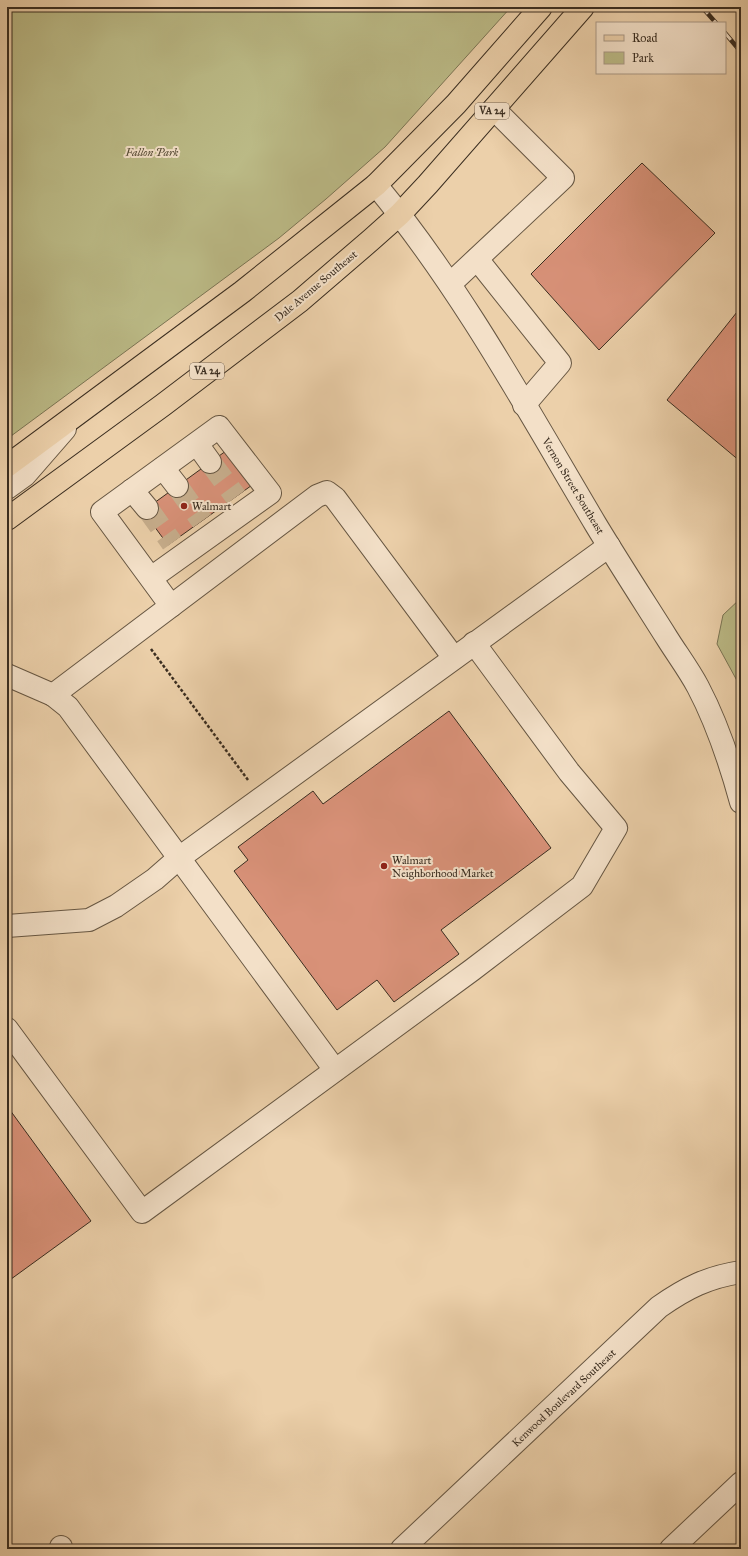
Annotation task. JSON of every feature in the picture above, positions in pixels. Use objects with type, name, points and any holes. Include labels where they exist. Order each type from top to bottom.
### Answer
[{"type":"main road","name":"VA 24","points":[[7,466],[242,292],[376,185],[456,104],[541,7]]},
{"type":"main road","name":"Dale Avenue Southeast","points":[[7,519],[163,405],[300,301],[400,214],[583,7]]},
{"type":"street","points":[[450,284],[563,178],[494,108]]},
{"type":"street","name":"Vernon Street Southeast","points":[[376,185],[400,214],[475,322],[609,546],[698,686],[716,724],[730,763],[741,802]]},
{"type":"street","points":[[477,259],[560,363],[524,405]]},
{"type":"street","points":[[7,488],[25,474],[81,412]]},
{"type":"street","points":[[151,578],[177,549],[246,503],[270,493],[219,427],[102,512],[171,606]]},
{"type":"street","points":[[197,444],[210,462]]},
{"type":"street","points":[[163,468],[177,486]]},
{"type":"street","points":[[132,490],[147,508]]},
{"type":"street","points":[[53,695],[275,527],[317,496],[327,492],[335,498],[454,658]]},
{"type":"street","points":[[246,503],[275,527]]},
{"type":"street","points":[[7,926],[89,920],[116,906],[474,643],[609,546]]},
{"type":"street","points":[[7,1029],[142,1212],[472,970],[582,886],[616,828],[569,772],[474,643]]},
{"type":"street","points":[[7,675],[53,695],[68,707],[335,1070]]},
{"type":"street","name":"Kenwood Boulevard Southeast","points":[[402,1549],[659,1307],[679,1293],[706,1280],[741,1272]]},
{"type":"street","points":[[671,1549],[741,1483]]},
{"type":"path","points":[[135,633],[145,642],[262,798]]},
{"type":"green space","name":"Fallon Park","points":[[7,7],[511,7],[385,147],[326,199],[279,238],[7,439]]},
{"type":"green space","points":[[741,598],[741,688],[717,644],[723,615]]},
{"type":"building","points":[[642,163],[715,233],[599,350],[531,274]]},
{"type":"building","points":[[741,307],[741,462],[667,400]]},
{"type":"building","points":[[230,448],[255,483],[168,545],[143,511]]},
{"type":"building","name":"Walmart Neighborhood Market","points":[[449,711],[551,848],[441,930],[459,954],[394,1002],[377,980],[337,1010],[234,871],[248,860],[238,847],[313,791],[323,804]]},
{"type":"building","points":[[7,1106],[91,1221],[7,1282]]},
{"type":"tunnel","points":[[210,462],[236,497]]},
{"type":"tunnel","points":[[177,486],[202,521]]},
{"type":"tunnel","points":[[147,508],[172,543]]},
{"type":"railway","points":[[702,7],[715,22]]},
{"type":"railway","points":[[726,34],[741,52]]},
{"type":"place","name":"Walmart","points":[[184,506]]},
{"type":"place","name":"Walmart Neighborhood Market","points":[[384,866]]}]
